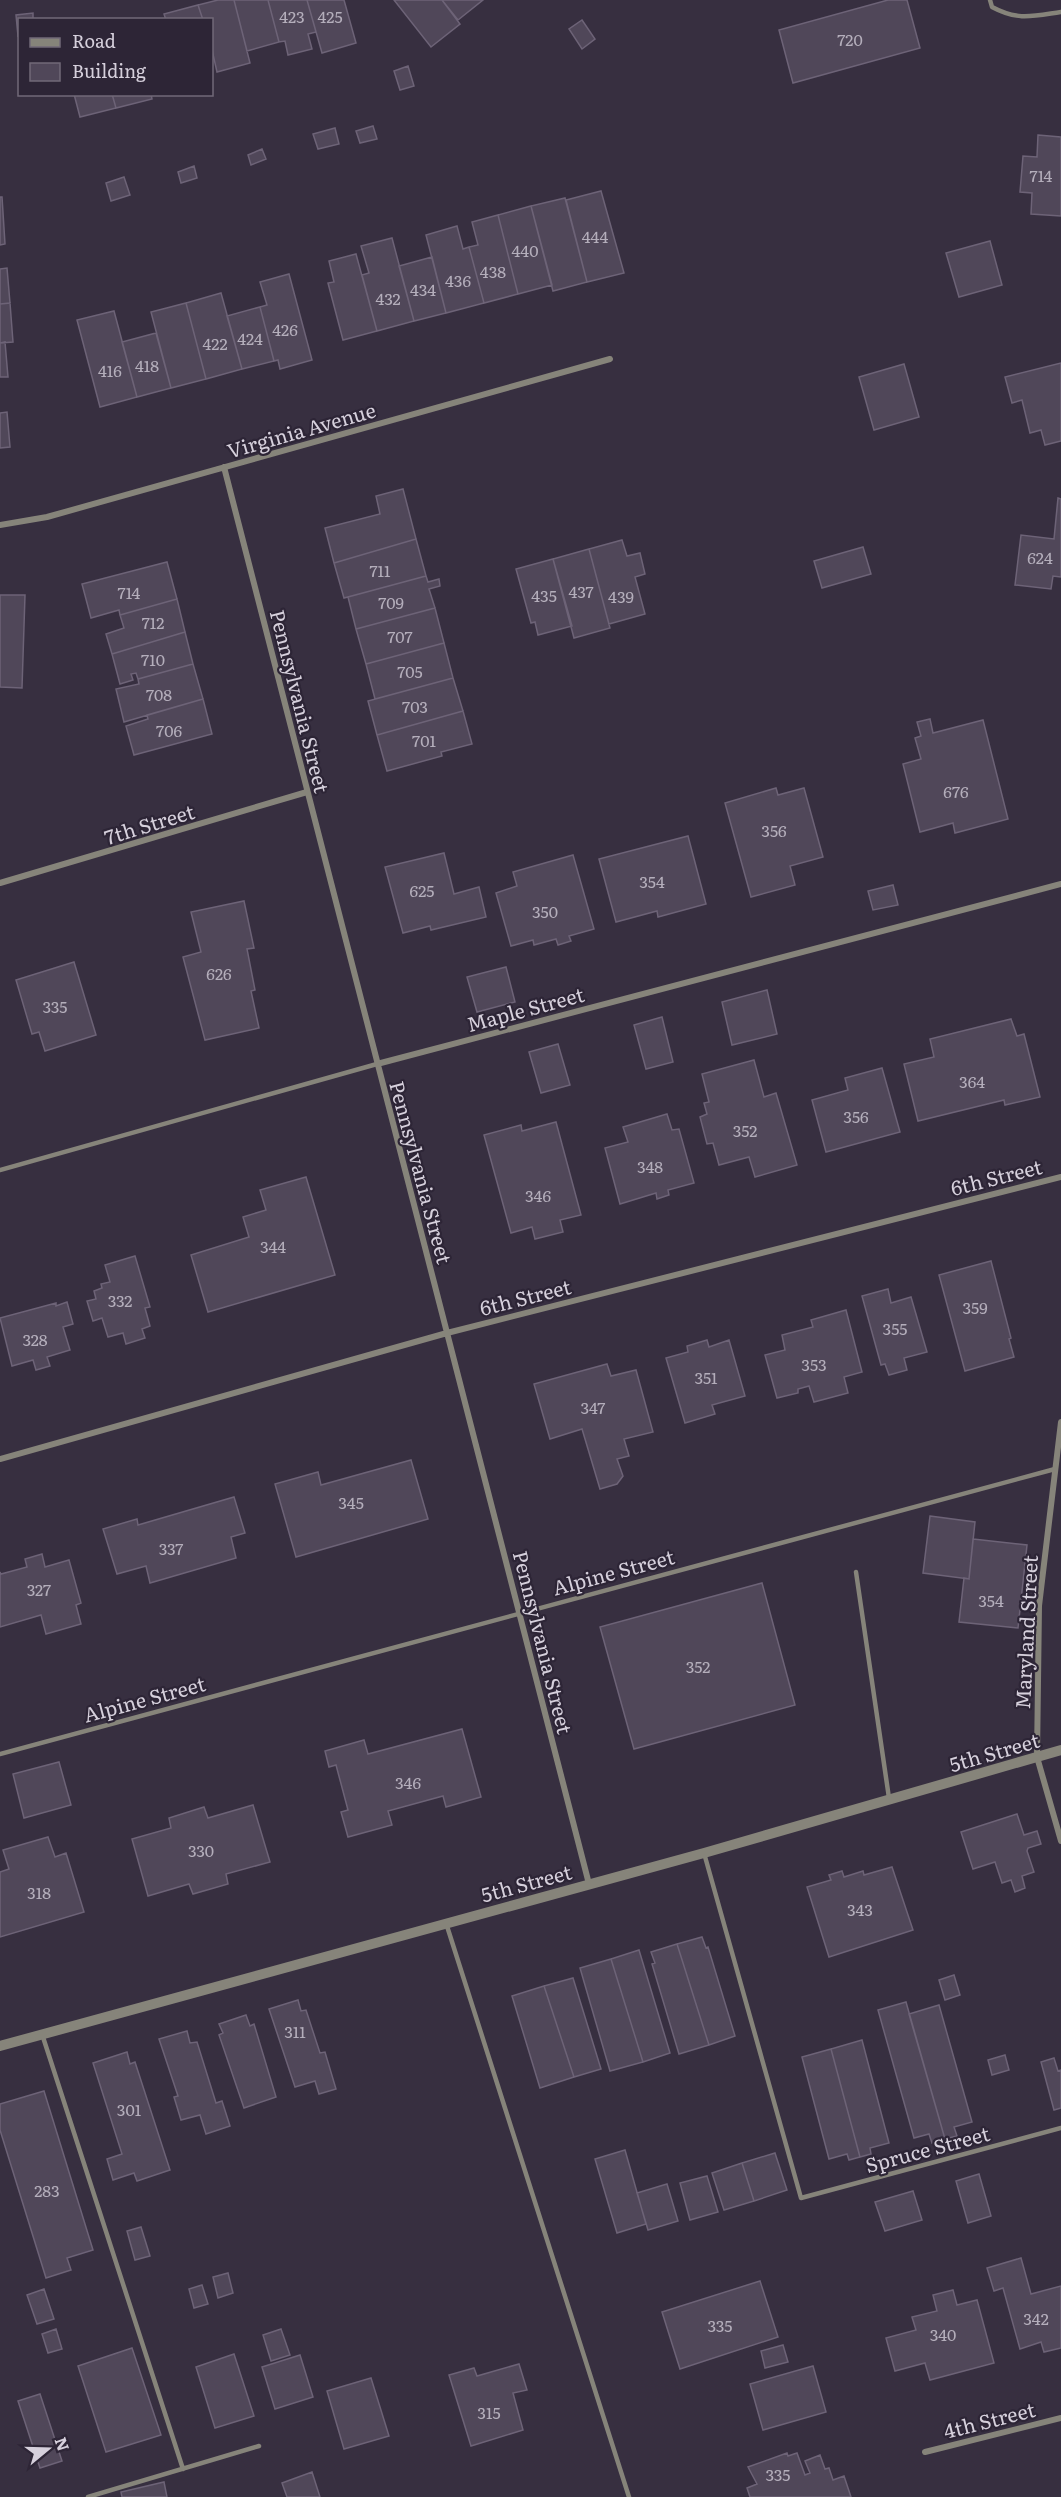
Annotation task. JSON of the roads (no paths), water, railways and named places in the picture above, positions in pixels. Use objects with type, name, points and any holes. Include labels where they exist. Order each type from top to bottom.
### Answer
[{"type":"street","name":"Virginia Avenue","points":[[0,525],[47,517],[610,359]]},
{"type":"street","name":"Pennsylvania Street","points":[[224,467],[589,1884]]},
{"type":"street","name":"7th Street","points":[[0,883],[307,792]]},
{"type":"street","name":"Maple Street","points":[[377,1064],[1061,884]]},
{"type":"street","name":"6th Street","points":[[0,1459],[447,1333],[1061,1177]]},
{"type":"street","name":"Maryland Street","points":[[1061,1422],[1058,1469],[1039,1606],[1036,1757],[1061,1841]]},
{"type":"street","name":"5th Street","points":[[0,2046],[704,1853],[1061,1750]]},
{"type":"street","name":"4th Street","points":[[925,2452],[1061,2418]]},
{"type":"lane","points":[[990,0],[992,7],[1008,15],[1023,18],[1061,12]]},
{"type":"lane","name":"Maple Street","points":[[0,1170],[377,1064]]},
{"type":"lane","name":"Alpine Street","points":[[0,1754],[1058,1469]]},
{"type":"lane","points":[[856,1572],[889,1799]]},
{"type":"lane","name":"Spruce Street","points":[[704,1853],[801,2198],[1061,2128]]},
{"type":"lane","points":[[446,1923],[629,2497]]},
{"type":"lane","points":[[42,2034],[183,2469]]},
{"type":"lane","points":[[88,2497],[259,2446]]}]
